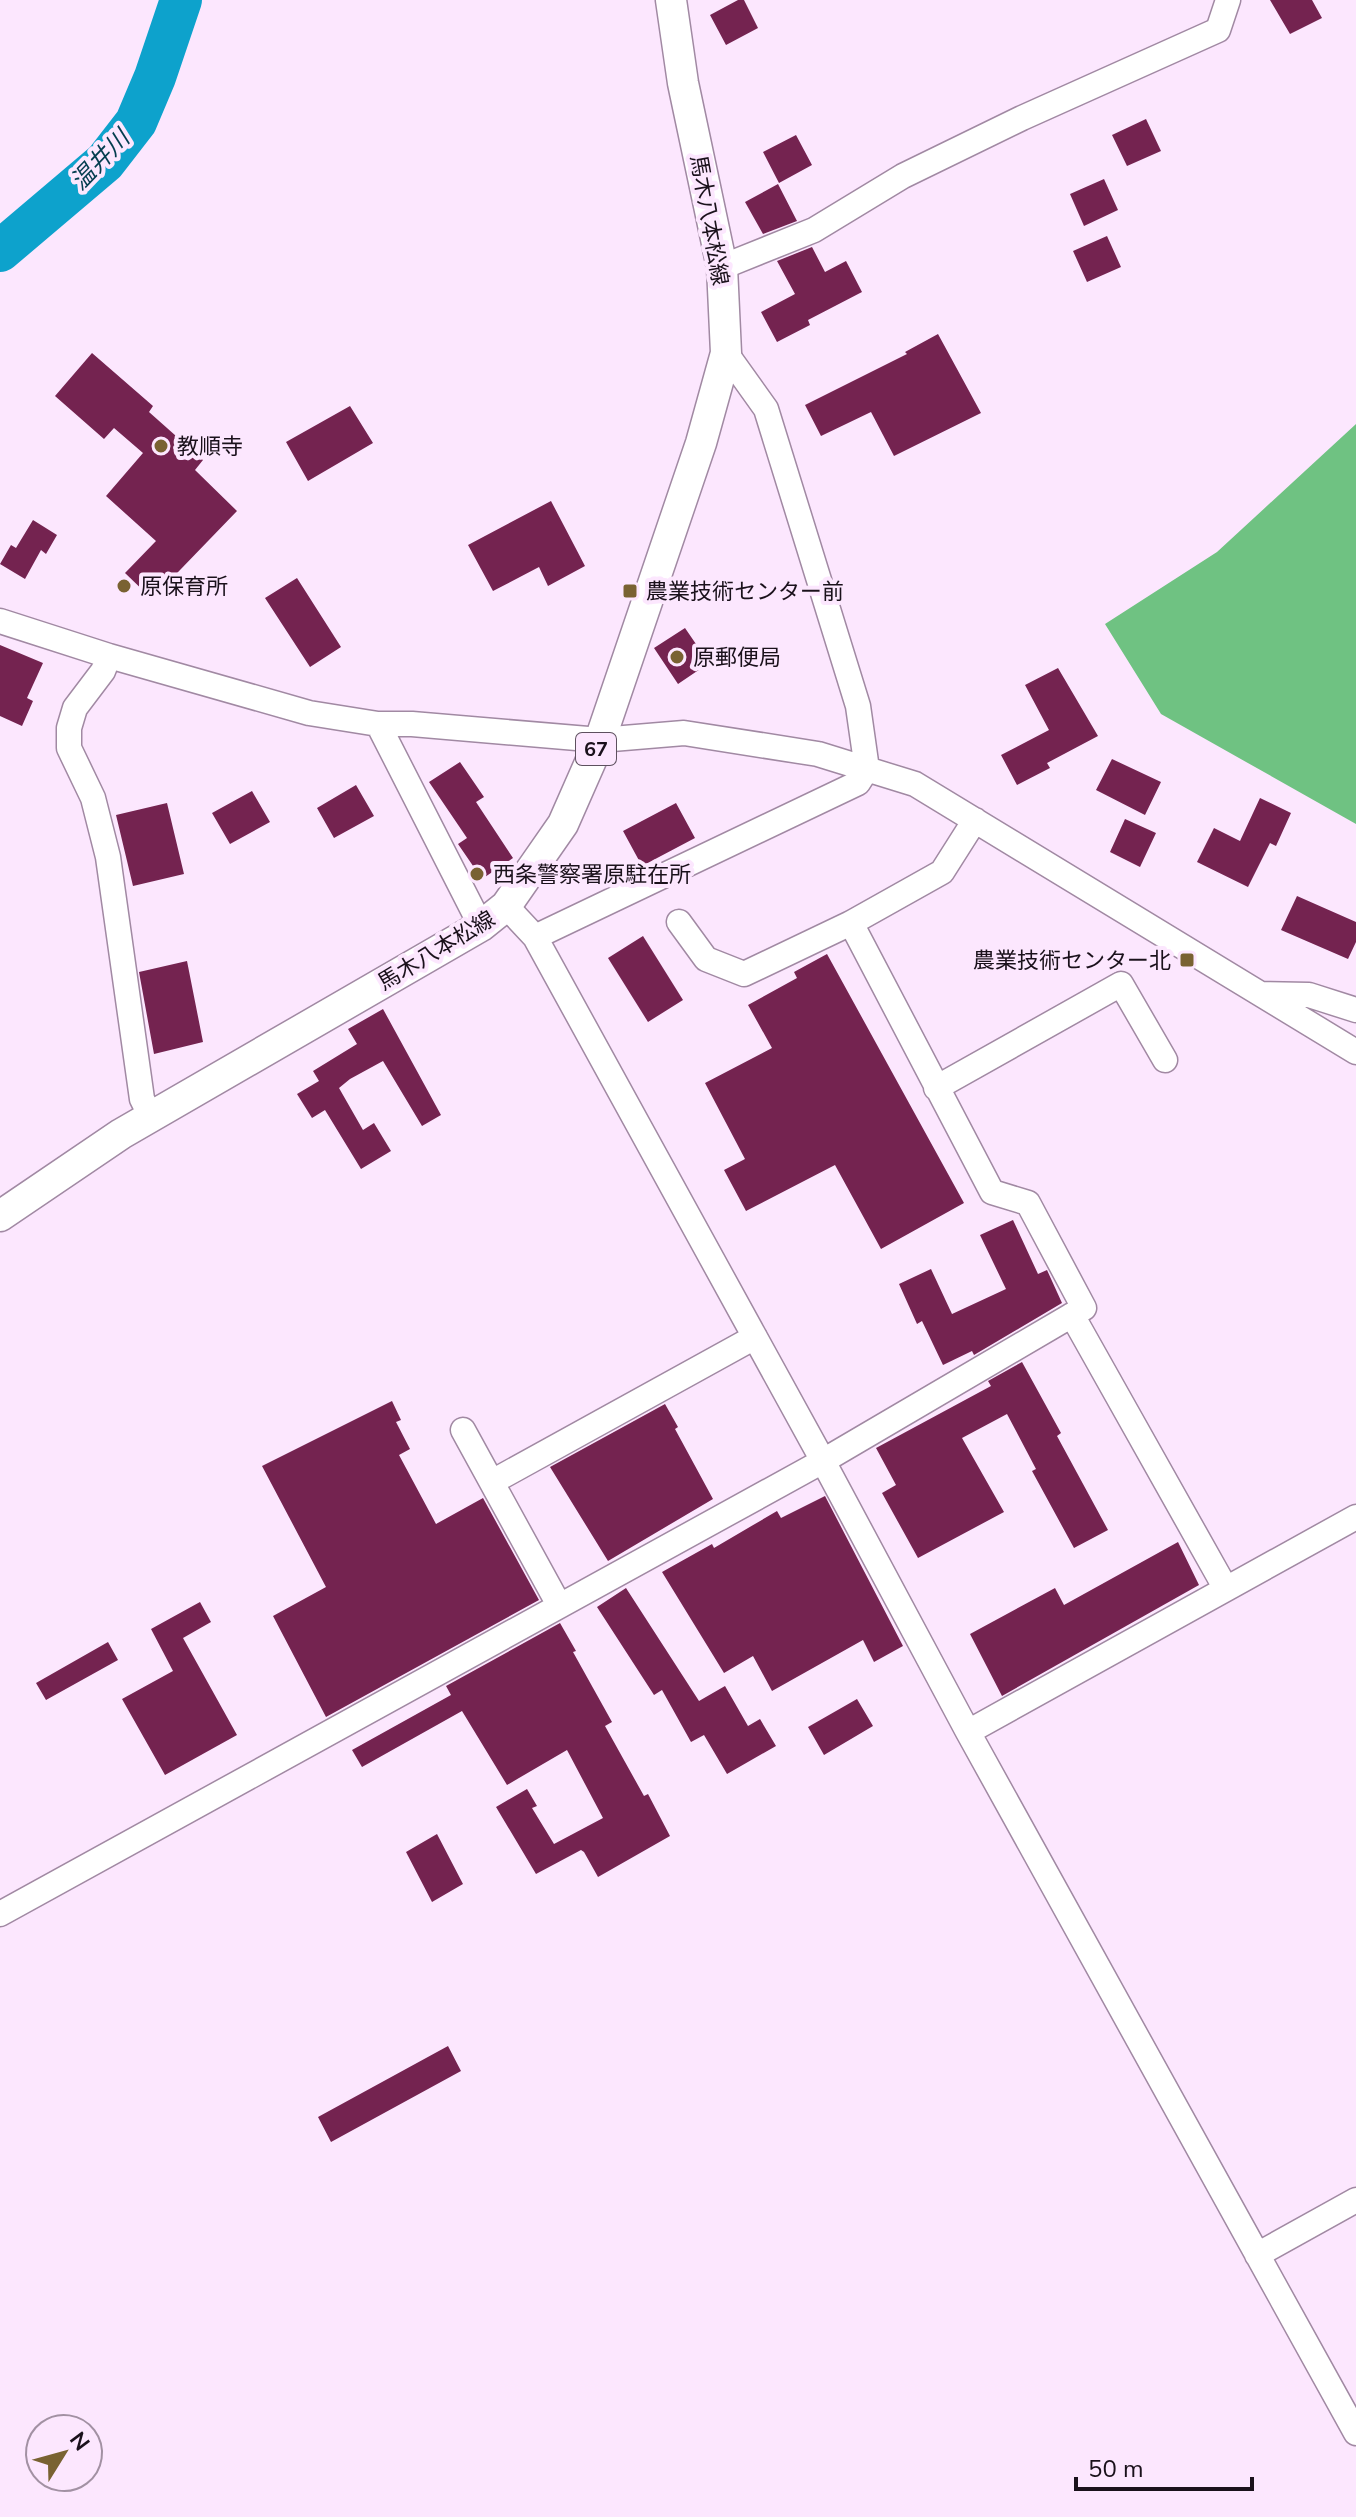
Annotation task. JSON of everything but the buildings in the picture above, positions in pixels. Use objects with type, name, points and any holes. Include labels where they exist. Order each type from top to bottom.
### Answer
[{"type":"main road","name":"馬木八本松線","points":[[0,1216],[121,1134],[481,926],[506,906],[563,824],[600,740],[701,443],[726,353],[722,267],[683,83],[671,0]]},
{"type":"street","points":[[722,267],[814,230],[903,176],[1022,118],[1218,30],[1228,0]]},
{"type":"street","points":[[535,937],[858,783],[867,769],[858,706],[766,409],[726,353]]},
{"type":"street","points":[[0,621],[109,656],[309,713],[378,724],[412,724],[600,740],[684,733],[818,754],[915,784],[1356,1052]]},
{"type":"street","points":[[109,656],[103,671],[75,708],[69,728],[69,748],[93,798],[108,857],[142,1099],[151,1117]]},
{"type":"street","points":[[378,724],[481,926]]},
{"type":"street","points":[[679,922],[706,959],[744,974],[851,923],[942,872],[975,820]]},
{"type":"street","points":[[506,906],[535,937],[968,1732],[1356,2433]]},
{"type":"street","points":[[0,1914],[823,1461],[1084,1308],[1028,1203],[992,1192],[851,923]]},
{"type":"street","points":[[936,1088],[1121,984],[1165,1060]]},
{"type":"street","points":[[1260,993],[1309,995],[1356,1010]]},
{"type":"street","points":[[1072,1315],[1226,1589]]},
{"type":"street","points":[[492,1482],[755,1337]]},
{"type":"street","points":[[463,1430],[559,1605]]},
{"type":"street","points":[[968,1732],[1356,1517]]},
{"type":"street","points":[[1257,2255],[1356,2200]]},
{"type":"green space","points":[[1356,424],[1356,824],[1161,714],[1105,624],[1217,552]]},
{"type":"waterway","name":"温井川","points":[[0,251],[105,162],[136,122],[181,0]]},
{"type":"place","name":"教順寺","points":[[161,446]]},
{"type":"place","name":"原保育所","points":[[124,586]]},
{"type":"place","name":"農業技術センター前","points":[[630,591]]},
{"type":"place","name":"原郵便局","points":[[677,657]]},
{"type":"place","name":"西条警察署原駐在所","points":[[477,874]]},
{"type":"place","name":"農業技術センター北","points":[[1187,960]]}]
